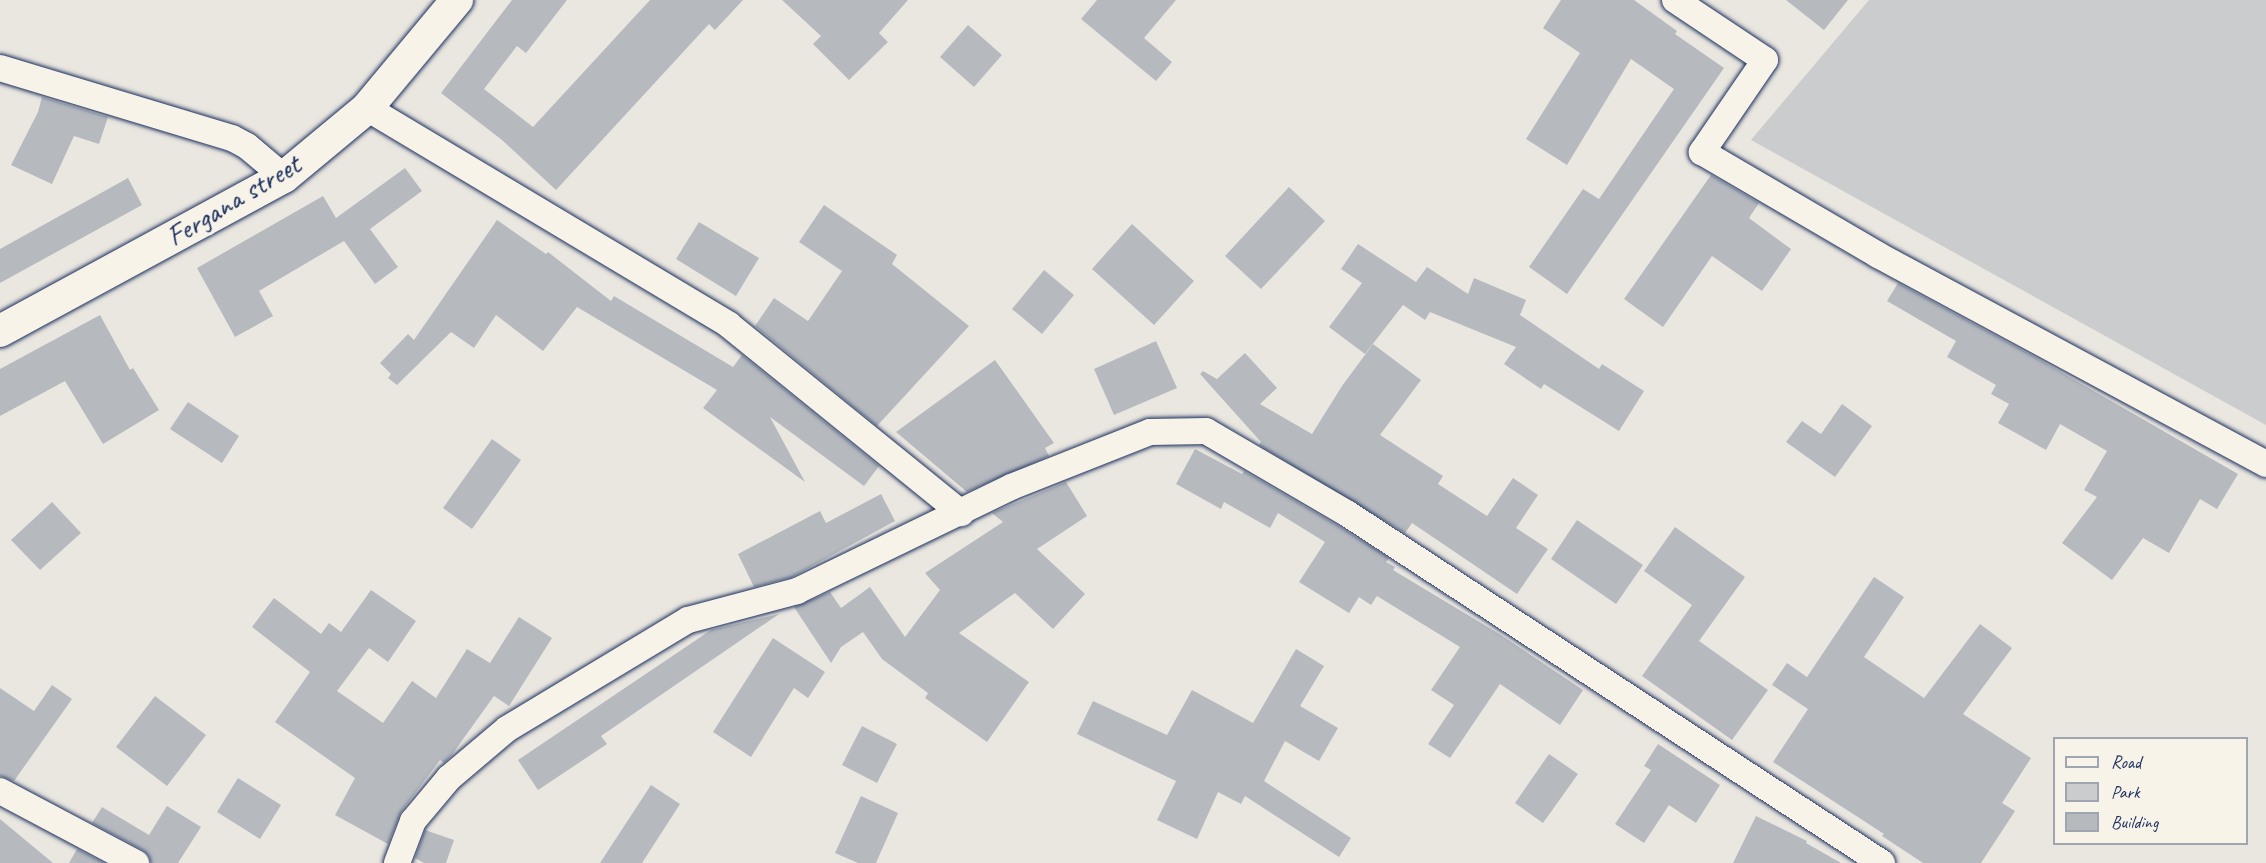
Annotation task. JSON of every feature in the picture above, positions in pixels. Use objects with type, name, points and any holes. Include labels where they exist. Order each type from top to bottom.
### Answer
[{"type":"street","name":"Fergana street","points":[[0,331],[284,177],[367,108],[457,0]]},
{"type":"street","points":[[1675,0],[1765,60],[1702,152],[1878,255],[2266,464]]},
{"type":"street","points":[[0,68],[232,138],[248,146],[284,177]]},
{"type":"street","points":[[367,108],[729,325],[961,513]]},
{"type":"street","points":[[397,863],[412,821],[448,778],[507,729],[688,620],[797,591],[1011,487],[1150,432],[1206,431],[1348,514],[1882,863]]},
{"type":"street","points":[[0,791],[136,863]]},
{"type":"green space","points":[[1869,0],[2266,0],[2266,425],[1751,140]]},
{"type":"building","points":[[512,0],[567,0],[526,53],[517,46],[484,89],[533,127],[650,0],[743,0],[715,30],[709,24],[556,190],[502,140],[441,93]]},
{"type":"building","points":[[782,0],[908,0],[879,33],[888,42],[849,80],[813,44],[821,36]]},
{"type":"building","points":[[1097,0],[1176,0],[1144,38],[1172,62],[1156,81],[1081,19]]},
{"type":"building","points":[[1561,0],[1634,0],[1677,31],[1675,34],[1724,68],[1567,294],[1529,267],[1583,189],[1599,199],[1674,89],[1631,59],[1567,165],[1526,139],[1580,53],[1543,28]]},
{"type":"building","points":[[1786,0],[1848,0],[1824,30]]},
{"type":"building","points":[[968,25],[1002,55],[974,87],[940,57]]},
{"type":"building","points":[[42,97],[108,117],[99,144],[74,136],[52,184],[11,165],[38,112]]},
{"type":"building","points":[[405,168],[422,191],[370,229],[398,267],[375,284],[344,241],[259,291],[273,316],[235,337],[197,268],[323,196],[336,218]]},
{"type":"building","points":[[1711,175],[1759,203],[1749,218],[1791,249],[1762,291],[1712,256],[1663,327],[1624,299]]},
{"type":"building","points":[[128,178],[142,205],[0,283],[0,249]]},
{"type":"building","points":[[1289,187],[1325,221],[1261,289],[1225,256]]},
{"type":"building","points":[[824,205],[897,255],[892,264],[969,326],[877,426],[755,326],[774,298],[808,321],[842,271],[799,242]]},
{"type":"building","points":[[497,220],[546,254],[548,252],[611,301],[614,296],[733,367],[742,355],[879,466],[864,486],[770,417],[805,482],[703,408],[717,390],[577,307],[543,351],[496,315],[474,348],[451,332],[397,385],[388,378],[391,374],[380,363],[408,334],[414,340]]},
{"type":"building","points":[[699,222],[759,258],[736,296],[676,259]]},
{"type":"building","points":[[1132,224],[1194,281],[1154,325],[1092,269]]},
{"type":"building","points":[[1358,244],[1416,282],[1427,267],[1468,294],[1474,278],[1526,300],[1520,315],[1599,369],[1602,364],[1644,391],[1619,431],[1544,384],[1541,389],[1504,364],[1516,347],[1430,312],[1425,320],[1403,305],[1365,354],[1329,327],[1362,283],[1341,269]]},
{"type":"building","points":[[1044,270],[1074,295],[1042,334],[1012,309]]},
{"type":"building","points":[[1898,283],[2033,356],[2238,474],[2217,509],[2200,499],[2169,553],[2143,538],[2112,580],[2062,543],[2097,497],[2084,490],[2107,451],[2060,424],[2046,450],[1998,423],[2009,404],[1991,394],[1996,385],[1947,357],[1956,341],[1887,301]]},
{"type":"building","points":[[100,315],[130,370],[133,368],[159,410],[103,444],[65,381],[0,416],[0,369]]},
{"type":"building","points":[[1156,341],[1177,388],[1114,415],[1094,369]]},
{"type":"building","points":[[1373,344],[1421,380],[1380,435],[1443,476],[1438,484],[1487,516],[1513,478],[1538,495],[1516,528],[1548,549],[1517,594],[1412,523],[1405,533],[1259,445],[1261,442],[1200,374],[1203,371],[1217,379],[1245,353],[1277,388],[1260,404],[1312,434],[1342,386]]},
{"type":"building","points":[[995,360],[1054,443],[1045,448],[1049,456],[967,492],[896,432]]},
{"type":"building","points":[[188,402],[239,436],[222,463],[170,429]]},
{"type":"building","points":[[1842,404],[1872,426],[1835,477],[1786,442],[1802,421],[1821,434]]},
{"type":"building","points":[[492,439],[521,460],[472,529],[443,508]]},
{"type":"building","points":[[1195,449],[1242,474],[1244,471],[1340,527],[1389,558],[1386,562],[1395,567],[1393,570],[1501,635],[1583,690],[1560,725],[1500,684],[1450,758],[1428,744],[1454,705],[1431,690],[1460,647],[1377,596],[1371,605],[1359,597],[1349,613],[1299,582],[1325,542],[1278,513],[1270,528],[1224,502],[1221,509],[1176,484]]},
{"type":"building","points":[[1066,482],[1087,516],[1037,549],[1085,594],[1053,629],[1015,593],[959,633],[1029,682],[987,742],[925,698],[928,693],[882,659],[863,632],[841,647],[831,663],[794,607],[830,592],[841,608],[870,587],[905,637],[940,590],[925,573],[1003,522],[992,513]]},
{"type":"building","points":[[881,494],[895,521],[792,577],[754,587],[738,554],[820,511],[826,523]]},
{"type":"building","points":[[52,502],[81,533],[40,570],[11,540]]},
{"type":"building","points":[[1577,520],[1643,565],[1616,604],[1551,559]]},
{"type":"building","points":[[1675,527],[1745,577],[1699,641],[1768,690],[1732,740],[1642,676],[1692,605],[1644,571]]},
{"type":"building","points":[[1874,577],[1904,597],[1864,657],[1924,698],[1980,624],[2012,648],[1963,714],[2031,758],[2002,803],[2015,811],[1981,863],[1923,863],[1882,836],[1884,834],[1773,762],[1808,709],[1772,685],[1787,663],[1807,677]]},
{"type":"building","points":[[371,590],[416,621],[388,662],[369,648],[337,691],[383,723],[412,681],[436,698],[467,649],[490,663],[519,617],[552,638],[509,706],[494,696],[451,756],[444,763],[440,760],[401,812],[388,844],[335,815],[355,778],[275,722],[310,672],[252,627],[274,598],[321,634],[329,623],[341,632]]},
{"type":"building","points":[[779,614],[601,736],[607,744],[538,790],[518,760],[711,630]]},
{"type":"building","points":[[773,638],[825,672],[808,698],[794,688],[751,757],[713,732]]},
{"type":"building","points":[[1296,649],[1324,666],[1300,706],[1338,728],[1319,761],[1285,741],[1264,781],[1351,838],[1339,857],[1245,796],[1241,804],[1218,792],[1197,839],[1157,820],[1176,781],[1077,734],[1093,701],[1167,735],[1192,690],[1253,723]]},
{"type":"building","points":[[52,685],[72,699],[14,781],[0,776],[0,688],[34,711]]},
{"type":"building","points":[[155,696],[206,735],[167,786],[116,747]]},
{"type":"building","points":[[862,726],[897,744],[877,783],[842,765]]},
{"type":"building","points":[[1658,744],[1720,785],[1696,823],[1669,805],[1644,843],[1615,824],[1651,770],[1644,766]]},
{"type":"building","points":[[1549,754],[1578,774],[1543,823],[1515,803]]},
{"type":"building","points":[[238,778],[281,805],[260,839],[217,812]]},
{"type":"building","points":[[651,785],[680,804],[642,863],[600,863]]},
{"type":"building","points":[[861,796],[898,813],[876,863],[858,863],[835,853]]},
{"type":"building","points":[[167,806],[201,827],[178,863],[151,863],[149,856],[143,850],[92,823],[102,807],[149,835]]},
{"type":"building","points":[[1756,816],[1807,841],[1806,843],[1841,863],[1733,863]]},
{"type":"building","points":[[0,819],[53,863],[0,863]]},
{"type":"building","points":[[425,830],[454,840],[446,863],[424,863],[415,858]]},
{"type":"building","points":[[77,849],[104,863],[69,863]]}]
